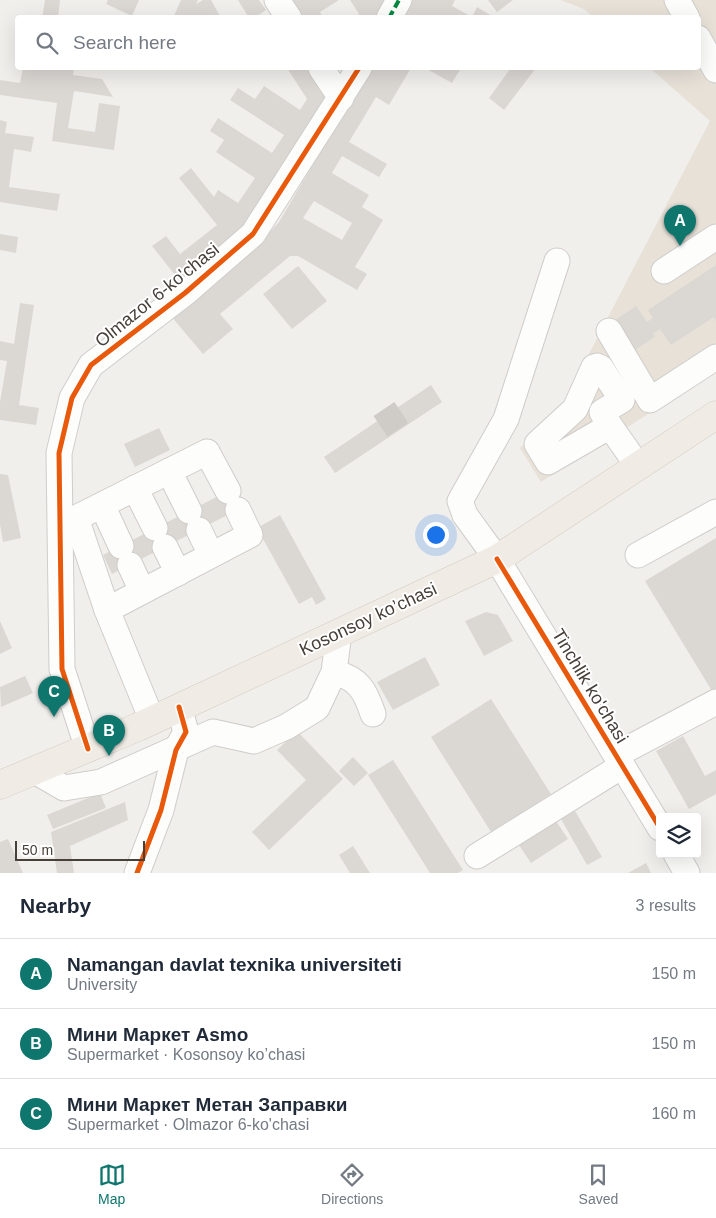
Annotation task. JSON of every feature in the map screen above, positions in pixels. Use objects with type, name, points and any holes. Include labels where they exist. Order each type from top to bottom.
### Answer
[{"type":"main road","name":"Kosonsoy ko’chasi","points":[[0,785],[88,749],[152,720],[498,559],[716,414]]},
{"type":"street","points":[[277,0],[287,15]]},
{"type":"street","points":[[391,15],[399,0]]},
{"type":"street","points":[[677,0],[685,15]]},
{"type":"street","points":[[701,43],[716,70]]},
{"type":"street","points":[[322,70],[341,98]]},
{"type":"street","name":"Olmazor 6-ko'chasi","points":[[88,749],[62,669],[60,452],[72,398],[91,364],[185,293],[253,234],[358,70]]},
{"type":"street","points":[[664,271],[716,237]]},
{"type":"street","name":"Tinchlik ko'chasi","points":[[557,261],[506,419],[460,501],[466,515],[498,559],[656,821]]},
{"type":"street","points":[[609,331],[650,400],[716,357]]},
{"type":"street","points":[[610,426],[638,466]]},
{"type":"street","points":[[107,610],[250,535],[207,452],[76,518],[107,610],[152,720]]},
{"type":"street","points":[[169,472],[212,555]]},
{"type":"street","points":[[135,488],[178,573]]},
{"type":"street","points":[[102,505],[142,591]]},
{"type":"street","points":[[638,555],[716,512]]},
{"type":"street","points":[[33,770],[64,788],[102,782],[213,732],[254,741],[286,727],[317,708],[334,672],[339,632]]},
{"type":"street","points":[[334,672],[352,677],[368,698],[373,714]]},
{"type":"street","points":[[477,856],[619,760],[716,702]]},
{"type":"street","points":[[137,873],[161,810],[176,750],[186,732],[179,707]]},
{"type":"street","points":[[678,858],[687,873]]},
{"type":"shaded area","points":[[560,0],[716,0],[716,371],[541,482],[520,448],[565,400],[710,121],[652,70],[701,70],[701,15],[591,15],[584,9]]},
{"type":"building","points":[[45,0],[60,0],[58,15],[42,15]]},
{"type":"building","points":[[108,0],[139,0],[132,15],[106,4]]},
{"type":"building","points":[[181,0],[198,0],[196,4],[203,0],[211,0],[219,15],[174,15]]},
{"type":"building","points":[[238,0],[259,0],[266,10],[258,15],[247,15]]},
{"type":"building","points":[[288,0],[339,0],[320,12],[322,15],[297,15]]},
{"type":"building","points":[[350,0],[388,0],[379,15],[358,15],[359,14]]},
{"type":"building","points":[[409,0],[455,0],[452,6],[468,15],[401,15]]},
{"type":"building","points":[[488,0],[513,0],[497,12]]},
{"type":"building","points":[[477,7],[490,15],[473,15]]},
{"type":"building","points":[[23,70],[74,70],[73,75],[102,79],[113,97],[74,91],[68,128],[95,132],[99,103],[120,106],[114,150],[52,141],[57,103],[0,95],[0,80],[20,83]]},
{"type":"building","points":[[288,70],[307,70],[327,100],[241,231],[179,280],[152,246],[166,236],[180,254],[217,225],[179,178],[191,168],[214,197],[218,190],[238,203],[255,178],[216,152],[224,140],[210,131],[218,118],[272,153],[284,135],[230,100],[238,88],[255,99],[264,86],[300,110],[307,99]]},
{"type":"building","points":[[369,70],[410,70],[389,105],[376,97],[349,142],[387,164],[379,177],[342,156],[332,173],[369,195],[362,207],[383,220],[355,267],[367,274],[357,290],[298,256],[290,256],[220,314],[233,329],[203,354],[170,315],[270,232],[279,222]],"holes":[[[314,201],[352,223],[342,240],[303,218]]]},
{"type":"building","points":[[429,70],[460,70],[452,83]]},
{"type":"building","points":[[510,70],[534,70],[504,110],[489,98]]},
{"type":"building","points":[[0,120],[7,122],[5,133],[34,137],[31,152],[14,149],[9,187],[60,194],[57,211],[0,202]]},
{"type":"building","points":[[0,234],[18,237],[16,253],[0,250]]},
{"type":"building","points":[[716,265],[716,321],[714,317],[671,345],[660,329],[653,334],[655,337],[635,350],[615,320],[636,306],[647,322],[653,318],[648,310]]},
{"type":"building","points":[[298,266],[327,301],[292,329],[263,294]]},
{"type":"building","points":[[20,303],[34,305],[19,405],[39,408],[36,425],[0,420],[0,402],[7,361],[0,360],[0,341],[14,344]]},
{"type":"building","points":[[431,385],[442,402],[335,473],[324,457]]},
{"type":"building","points":[[159,428],[170,450],[135,467],[124,444]]},
{"type":"building","points":[[0,474],[8,475],[21,538],[3,542],[0,525]]},
{"type":"building","points":[[236,487],[245,506],[112,574],[103,555]]},
{"type":"building","points":[[280,515],[326,599],[316,605],[312,597],[299,604],[257,528]]},
{"type":"building","points":[[716,538],[716,689],[712,691],[645,581]]},
{"type":"building","points":[[486,612],[498,615],[513,641],[484,656],[465,621]]},
{"type":"building","points":[[0,621],[12,648],[0,654]]},
{"type":"building","points":[[425,657],[440,685],[393,710],[377,682]]},
{"type":"building","points":[[25,676],[33,693],[1,707],[0,687]]},
{"type":"building","points":[[491,699],[551,794],[491,832],[431,737]]},
{"type":"building","points":[[297,731],[343,779],[269,850],[252,832],[306,780],[277,750]]},
{"type":"building","points":[[683,736],[705,776],[716,770],[716,794],[689,809],[656,751]]},
{"type":"building","points":[[353,757],[368,773],[354,786],[339,771]]},
{"type":"building","points":[[393,760],[463,870],[458,873],[430,873],[368,775]]},
{"type":"building","points":[[100,793],[106,808],[53,829],[47,815]]},
{"type":"building","points":[[125,802],[128,820],[70,846],[74,873],[57,873],[51,832]]},
{"type":"building","points":[[575,811],[602,857],[587,865],[561,819]]},
{"type":"building","points":[[556,821],[568,839],[531,863],[519,845]]},
{"type":"building","points":[[8,839],[23,873],[0,873],[0,842]]},
{"type":"building","points":[[353,846],[370,873],[350,873],[339,855]]},
{"type":"building","points":[[646,863],[651,873],[628,873]]},
{"type":"tunnel","points":[[384,409],[402,436]]},
{"type":"marked path","points":[[391,15],[399,0]]},
{"type":"cycle path","points":[[88,749],[62,669],[59,453],[72,398],[91,365],[185,293],[253,234],[358,70]]},
{"type":"cycle path","points":[[497,559],[656,821]]},
{"type":"cycle path","points":[[137,873],[161,810],[176,750],[186,732],[179,707]]},
{"type":"place","name":"Namangan davlat texnika universiteti","points":[[680,246]]},
{"type":"place","name":"Мини Маркет Метан Заправки","points":[[54,717]]},
{"type":"place","name":"Мини Маркет Asmo","points":[[109,756]]}]
